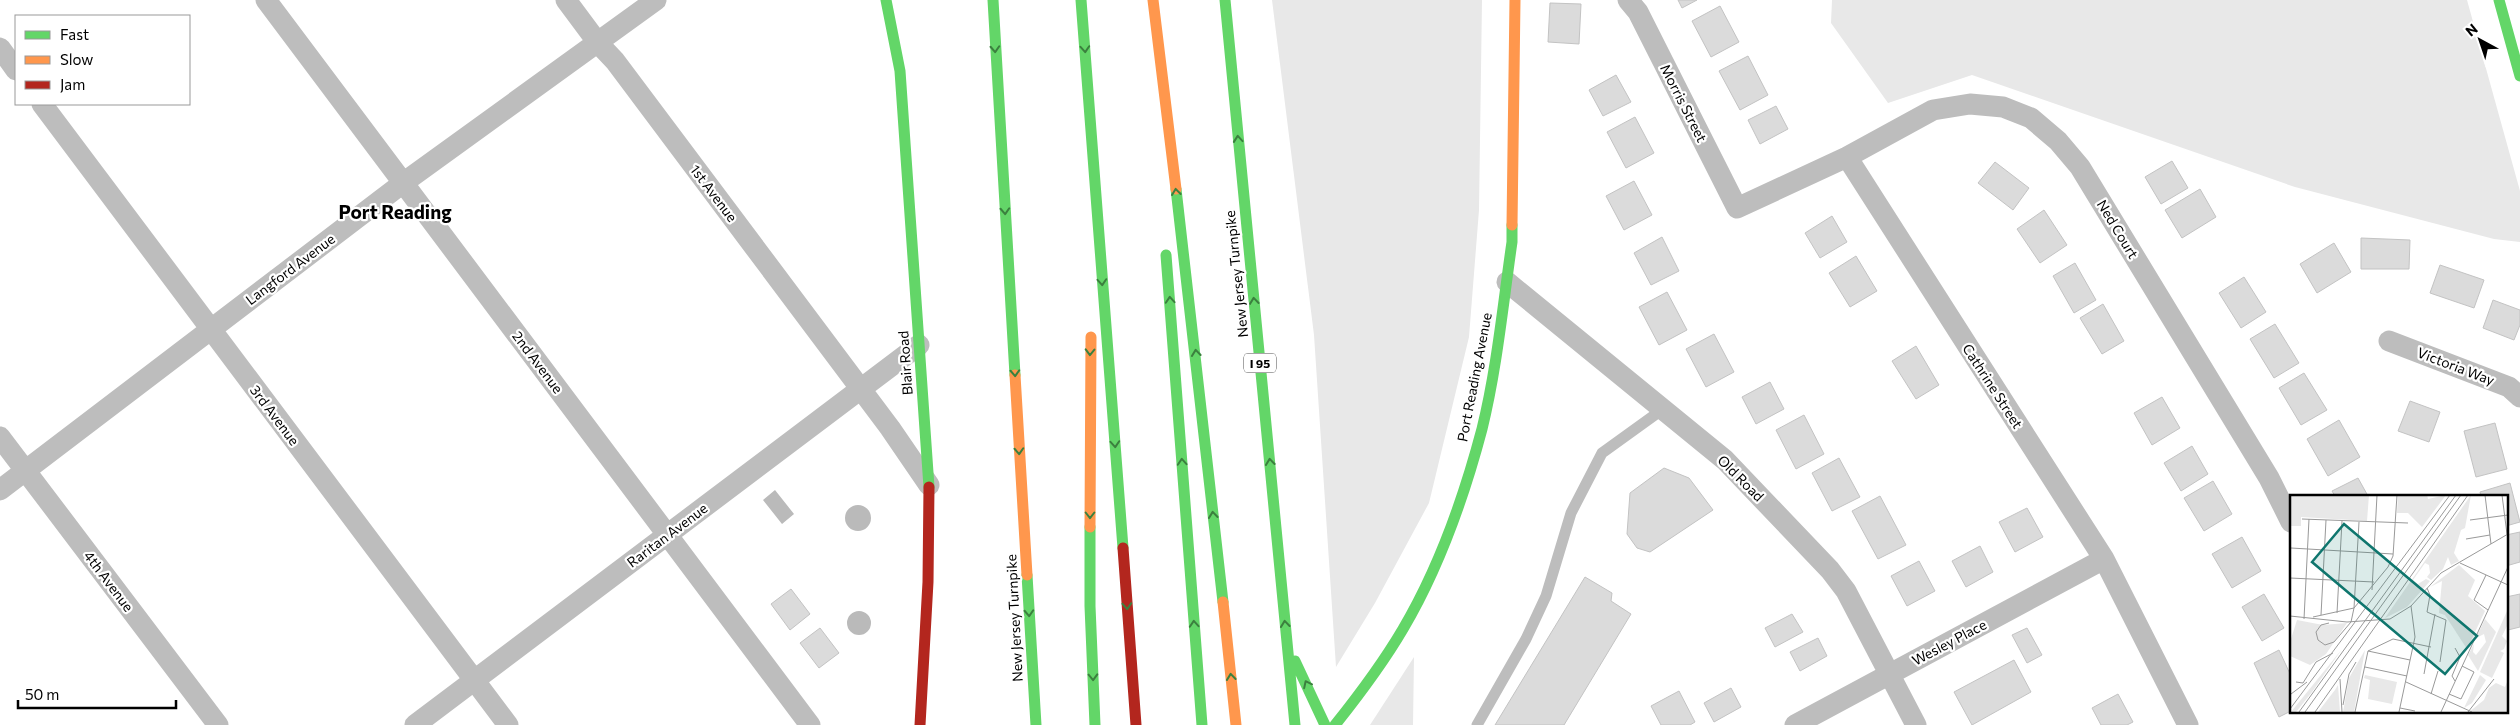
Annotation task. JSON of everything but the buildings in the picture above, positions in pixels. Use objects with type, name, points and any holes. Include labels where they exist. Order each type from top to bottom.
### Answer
[{"type":"main road","name":"Blair Road","points":[[886,0],[894,32],[900,71],[929,485],[927,592],[920,725]]},
{"type":"main road","name":"New Jersey Turnpike","points":[[993,0],[1036,725]]},
{"type":"main road","points":[[1081,0],[1136,725]]},
{"type":"main road","points":[[1147,0],[1157,130]]},
{"type":"main road","points":[[1153,0],[1194,340],[1236,725]]},
{"type":"main road","name":"New Jersey Turnpike","points":[[1225,0],[1295,725]]},
{"type":"main road","name":"Port Reading Avenue","points":[[1335,725],[1358,696],[1403,629],[1437,559],[1462,497],[1482,428],[1512,242],[1515,0]]},
{"type":"main road","points":[[2499,0],[2520,76]]},
{"type":"main road","points":[[1092,299],[1095,181]]},
{"type":"main road","points":[[1165,239],[1202,725]]},
{"type":"main road","points":[[1091,329],[1090,606],[1095,725]]},
{"type":"main road","points":[[1287,643],[1325,725]]},
{"type":"street","name":"2nd Avenue","points":[[266,0],[810,725]]},
{"type":"street","name":"1st Avenue","points":[[566,0],[598,44],[621,69],[860,388],[929,485]]},
{"type":"street","name":"Langford Avenue","points":[[0,490],[403,183],[598,44],[656,0]]},
{"type":"street","name":"Morris Street","points":[[1628,0],[1638,12],[1737,208],[1847,157]]},
{"type":"street","points":[[0,48],[15,69]]},
{"type":"street","name":"Ned Court","points":[[1847,157],[1933,110],[1970,104],[2003,107],[2031,118],[2058,141],[2080,167],[2269,478],[2290,520]]},
{"type":"street","name":"3rd Avenue","points":[[43,105],[508,725]]},
{"type":"street","name":"Cathrine Street","points":[[1847,157],[2104,559],[2188,725]]},
{"type":"street","name":"Old Road","points":[[1507,282],[1725,460],[1830,570],[1846,591],[1916,725]]},
{"type":"street","name":"Victoria Way","points":[[2390,340],[2510,387],[2520,397]]},
{"type":"street","name":"Raritan Avenue","points":[[415,725],[919,345]]},
{"type":"street","name":"4th Avenue","points":[[0,437],[218,725]]},
{"type":"street","name":"Wesley Place","points":[[1795,725],[2104,559]]},
{"type":"lane","points":[[1477,725],[1526,639],[1546,596],[1571,513],[1602,453],[1663,409]]},
{"type":"shaded area","points":[[1272,0],[1482,0],[1479,210],[1469,337],[1429,503],[1375,603],[1336,667],[1314,335]]},
{"type":"shaded area","points":[[1832,0],[2467,0],[2520,191],[2520,242],[2494,239],[2295,187],[1972,75],[1888,103],[1831,23]]},
{"type":"shaded area","points":[[775,490],[794,514],[782,524],[763,500]]},
{"type":"shaded area","points":[[858,505],[867,509],[871,518],[867,527],[858,531],[849,527],[845,518],[849,509]]},
{"type":"shaded area","points":[[859,611],[867,615],[871,623],[867,631],[859,635],[851,631],[847,623],[851,615]]},
{"type":"shaded area","points":[[1414,657],[1413,725],[1370,725]]},
{"type":"traffic: fast","points":[[886,0],[900,71],[929,487]]},
{"type":"traffic: fast","points":[[993,0],[1015,375]]},
{"type":"traffic: fast","points":[[1081,0],[1123,548]]},
{"type":"traffic: fast","points":[[1225,0],[1295,725]]},
{"type":"traffic: fast","points":[[2499,0],[2520,76]]},
{"type":"traffic: fast","points":[[1176,189],[1223,602]]},
{"type":"traffic: fast","points":[[1335,725],[1403,629],[1428,582],[1459,506],[1482,429],[1492,383],[1512,242],[1512,225]]},
{"type":"traffic: fast","points":[[1166,255],[1202,725]]},
{"type":"traffic: fast","points":[[1090,527],[1090,606],[1095,725]]},
{"type":"traffic: fast","points":[[1027,575],[1036,725]]},
{"type":"traffic: fast","points":[[1295,661],[1325,725]]},
{"type":"traffic: slow","points":[[1153,0],[1176,189]]},
{"type":"traffic: slow","points":[[1512,225],[1515,0]]},
{"type":"traffic: slow","points":[[1090,527],[1091,337]]},
{"type":"traffic: slow","points":[[1015,375],[1027,575]]},
{"type":"traffic: slow","points":[[1223,602],[1236,725]]},
{"type":"traffic: jam","points":[[920,725],[928,582],[929,487]]},
{"type":"traffic: jam","points":[[1123,548],[1136,725]]},
{"type":"district","name":"Port Reading","points":[[395,211]]}]
